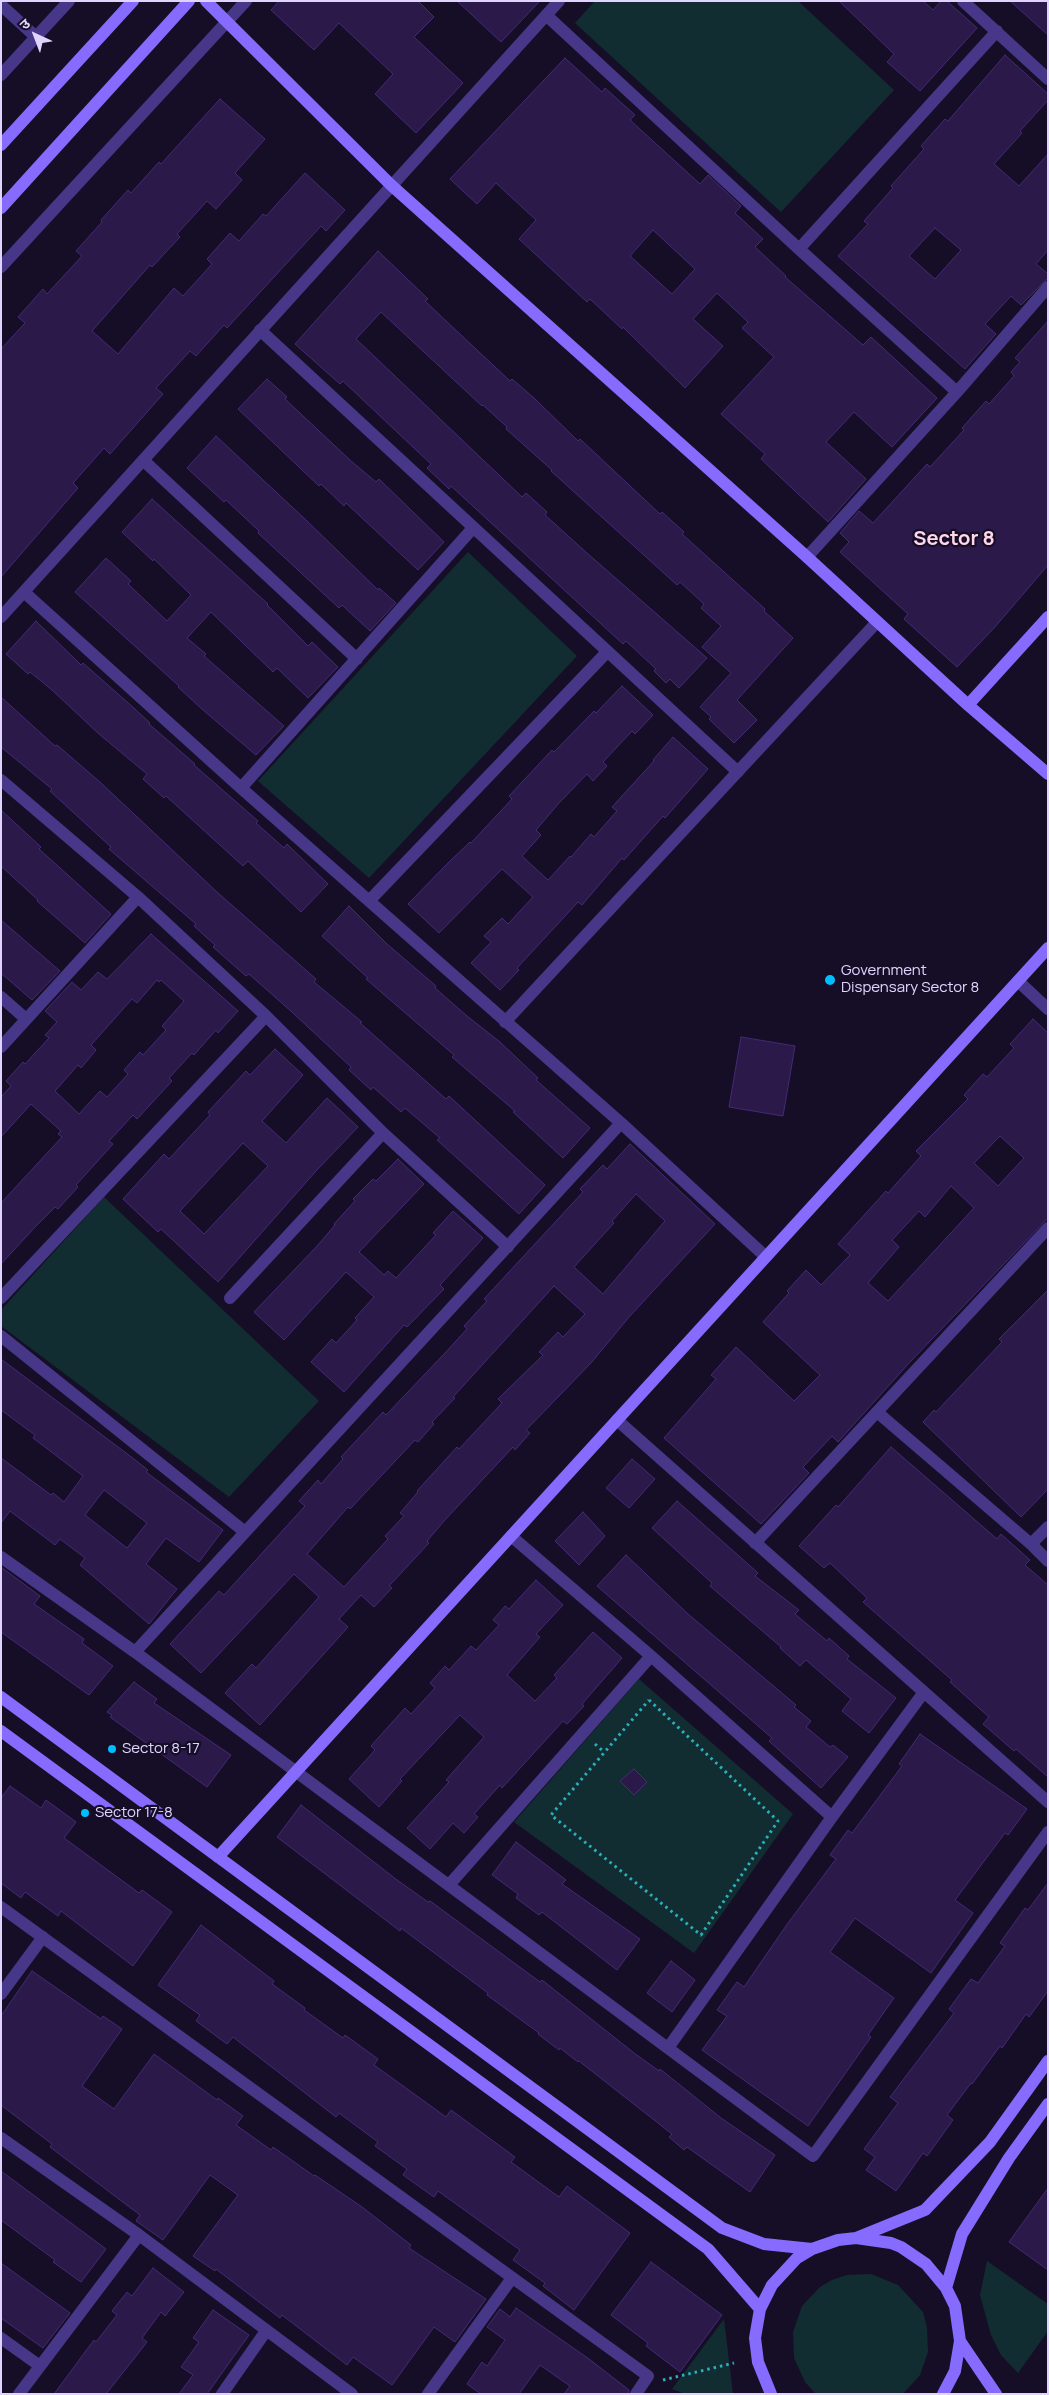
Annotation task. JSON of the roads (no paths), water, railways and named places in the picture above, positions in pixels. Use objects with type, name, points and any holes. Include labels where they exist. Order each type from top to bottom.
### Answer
[{"type":"street","points":[[1,75],[69,1]]},
{"type":"street","points":[[1,145],[133,1]]},
{"type":"street","points":[[1,208],[189,1]]},
{"type":"street","points":[[206,1],[391,185],[807,557],[968,705],[1048,774]]},
{"type":"street","points":[[1,267],[246,1]]},
{"type":"street","points":[[1,617],[558,1]]},
{"type":"street","points":[[963,1],[1048,79]]},
{"type":"street","points":[[1,5],[36,37]]},
{"type":"street","points":[[546,15],[957,392]]},
{"type":"street","points":[[799,249],[997,31]]},
{"type":"street","points":[[807,557],[957,392],[1048,287]]},
{"type":"street","points":[[260,330],[738,772]]},
{"type":"street","points":[[143,460],[357,659]]},
{"type":"street","points":[[241,788],[473,528]]},
{"type":"street","points":[[24,592],[241,788],[621,1124],[766,1257]]},
{"type":"street","points":[[968,705],[1048,617]]},
{"type":"street","points":[[505,1022],[877,622]]},
{"type":"street","points":[[369,901],[607,652]]},
{"type":"street","points":[[1,780],[138,897],[266,1016],[384,1133],[508,1247]]},
{"type":"street","points":[[1,1047],[138,897]]},
{"type":"street","points":[[218,1856],[1048,948]]},
{"type":"street","points":[[1018,981],[1048,1009]]},
{"type":"street","points":[[1,997],[26,1019]]},
{"type":"street","points":[[1,1298],[266,1016]]},
{"type":"street","points":[[135,1652],[621,1124]]},
{"type":"street","points":[[230,1298],[384,1133]]},
{"type":"street","points":[[755,1543],[1048,1228]]},
{"type":"street","points":[[1,1336],[245,1532]]},
{"type":"street","points":[[877,1412],[1032,1544],[1048,1561]]},
{"type":"street","points":[[617,1420],[1048,1802]]},
{"type":"street","points":[[1032,1544],[1048,1527]]},
{"type":"street","points":[[511,1536],[652,1656],[832,1816]]},
{"type":"street","points":[[1,1557],[135,1652],[813,2156],[1048,1832]]},
{"type":"street","points":[[449,1885],[652,1656]]},
{"type":"street","points":[[668,2048],[832,1816],[924,1692]]},
{"type":"street","points":[[1,1697],[722,2228],[764,2244],[812,2249]]},
{"type":"street","points":[[1,1731],[708,2249],[760,2309]]},
{"type":"street","points":[[1,1907],[648,2376],[639,2389]]},
{"type":"street","points":[[1,1994],[43,1937]]},
{"type":"street","points":[[856,2238],[925,2210],[990,2142],[1048,2061]]},
{"type":"street","points":[[946,2288],[962,2234],[1009,2158],[1048,2104]]},
{"type":"street","points":[[1,2138],[139,2235],[266,2332],[352,2394]]},
{"type":"street","points":[[19,2394],[139,2235]]},
{"type":"street","points":[[770,2393],[760,2370],[756,2348],[760,2309],[772,2285],[797,2258],[812,2249],[838,2240],[856,2238],[891,2243],[901,2247],[926,2264],[946,2288],[955,2306],[960,2341],[955,2371],[943,2394]]},
{"type":"street","points":[[428,2394],[512,2278]]},
{"type":"street","points":[[222,2394],[266,2332]]},
{"type":"street","points":[[1,2338],[40,2366]]},
{"type":"street","points":[[960,2341],[996,2394]]},
{"type":"place","name":"Government Dispensary Sector 8","points":[[830,980]]},
{"type":"place","name":"Sector 8-17","points":[[112,1749]]},
{"type":"place","name":"Sector 17-8","points":[[85,1813]]},
{"type":"district","name":"Sector 8","points":[[954,539]]}]
